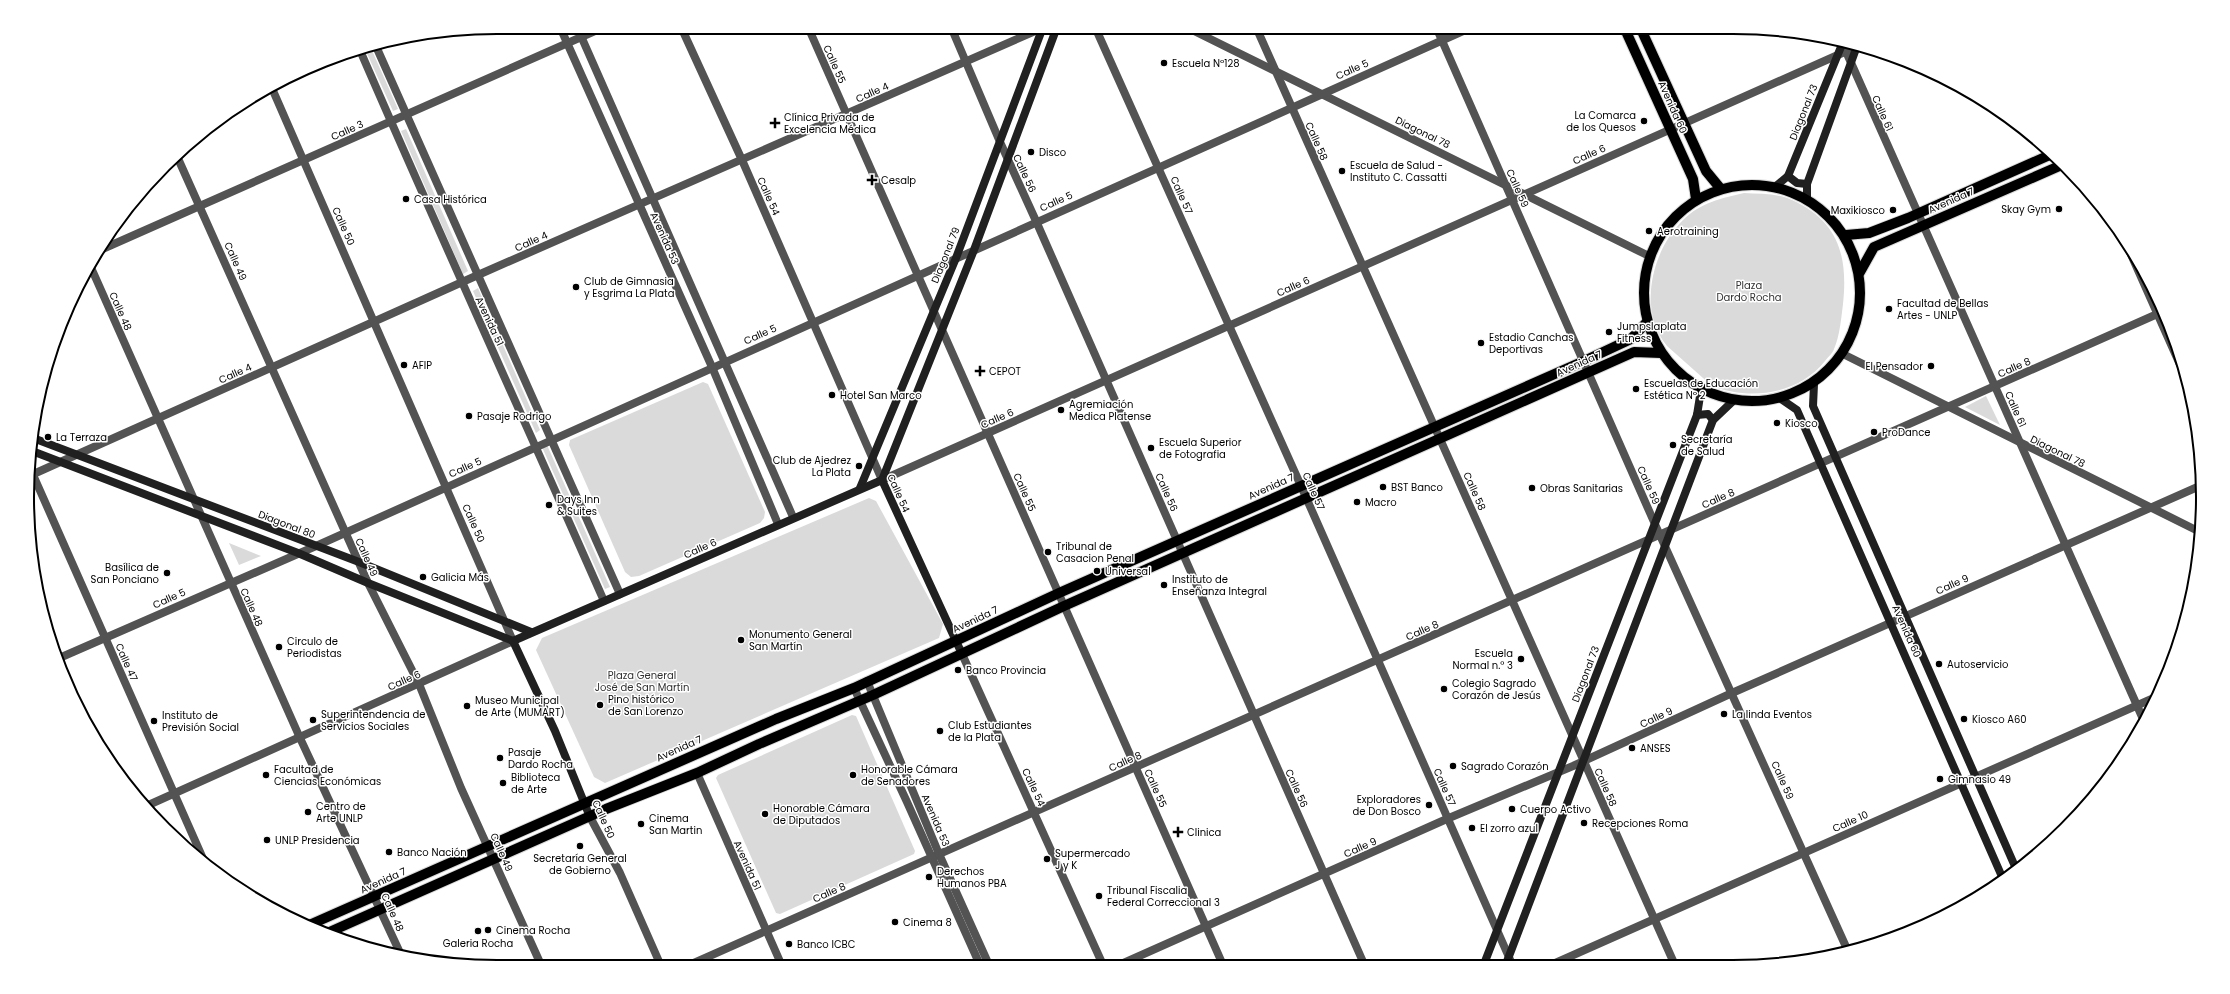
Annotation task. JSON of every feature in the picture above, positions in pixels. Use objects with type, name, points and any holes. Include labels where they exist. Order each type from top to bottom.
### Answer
[{"type":"main road","name":"Diagonal 79","points":[[860,488],[956,258],[1041,34]]},
{"type":"main road","points":[[882,480],[974,250],[1054,34]]},
{"type":"main road","name":"Avenida 60","points":[[1627,34],[1693,179],[1696,199]]},
{"type":"main road","name":"Avenida 60","points":[[1643,34],[1706,171],[1720,188]]},
{"type":"main road","name":"Diagonal 73","points":[[1776,186],[1788,176],[1840,47]]},
{"type":"main road","points":[[1807,198],[1807,184],[1855,51]]},
{"type":"main road","name":"Avenida 7","points":[[1846,235],[1869,233],[1918,214],[2046,157]]},
{"type":"main road","name":"Avenida 7","points":[[1860,272],[1874,247],[2057,167]]},
{"type":"main road","points":[[1693,179],[1700,178],[1706,171]]},
{"type":"main road","points":[[1788,176],[1797,183],[1807,184]]},
{"type":"main road","points":[[1776,186],[1807,198],[1846,235],[1860,272],[1862,292],[1860,313],[1855,331],[1843,354],[1814,384],[1781,398],[1733,401],[1701,390],[1661,353],[1647,322],[1643,293],[1650,256],[1670,221],[1696,199],[1720,188],[1776,186]]},
{"type":"main road","name":"Avenida 7","points":[[315,923],[776,719],[854,688],[1177,540],[1584,361],[1631,339],[1647,322]]},
{"type":"main road","name":"Avenida 7","points":[[334,930],[590,817],[696,773],[860,701],[1064,606],[1634,352],[1661,353]]},
{"type":"main road","name":"Avenida 60","points":[[1814,384],[1813,406],[2014,865]]},
{"type":"main road","name":"Diagonal 73","points":[[1486,960],[1647,540],[1697,415],[1701,390]]},
{"type":"main road","name":"Avenida 60","points":[[1781,398],[1797,410],[2002,874]]},
{"type":"main road","points":[[1510,960],[1583,761],[1713,420],[1733,401]]},
{"type":"main road","points":[[1697,415],[1708,414],[1713,420]]},
{"type":"main road","name":"Diagonal 80","points":[[38,440],[359,562],[531,632]]},
{"type":"main road","points":[[36,453],[201,514],[513,641]]},
{"type":"main road","name":"Calle 6","points":[[513,641],[860,488],[882,480]]},
{"type":"main road","name":"Calle 54","points":[[882,480],[962,654]]},
{"type":"main road","name":"Calle 50","points":[[513,641],[556,731],[590,817]]},
{"type":"street","name":"Avenida 53","points":[[563,34],[712,367],[778,524]]},
{"type":"street","name":"Avenida 53","points":[[581,34],[794,517]]},
{"type":"street","name":"Calle 3","points":[[108,247],[589,34]]},
{"type":"street","name":"Calle 54","points":[[684,34],[814,321],[882,480]]},
{"type":"street","name":"Calle 55","points":[[811,34],[1221,960]]},
{"type":"street","name":"Calle 56","points":[[954,34],[1000,142],[1362,960]]},
{"type":"street","name":"Calle 4","points":[[35,471],[60,462],[478,275],[1029,34]]},
{"type":"street","name":"Calle 57","points":[[1098,34],[1449,818],[1508,960]]},
{"type":"street","name":"Diagonal 78","points":[[1200,34],[1505,183],[1650,256]]},
{"type":"street","name":"Calle 58","points":[[1259,34],[1362,266],[1441,438],[1583,761],[1673,960]]},
{"type":"street","name":"Calle 59","points":[[1439,34],[1654,522],[1805,852],[1846,946]]},
{"type":"street","name":"Calle 5","points":[[63,656],[230,582],[316,546],[1158,166],[1456,34]]},
{"type":"street","name":"Calle 61","points":[[1845,48],[1850,64],[1996,386],[2141,715]]},
{"type":"street","name":"Avenida 51","points":[[378,50],[620,594]]},
{"type":"street","name":"Calle 6","points":[[882,480],[1525,193],[1851,50]]},
{"type":"street","name":"Avenida 51","points":[[362,55],[461,283],[536,446],[604,601]]},
{"type":"street","name":"Calle 50","points":[[273,92],[447,486],[513,641]]},
{"type":"street","name":"Calle 49","points":[[179,161],[368,583],[419,684],[461,788],[539,960]]},
{"type":"street","name":"Calle 48","points":[[93,270],[157,419],[195,499],[230,582],[300,738],[399,949]]},
{"type":"street","name":"Calle 8","points":[[701,960],[2158,314]]},
{"type":"street","name":"Diagonal 78","points":[[1843,354],[2195,529]]},
{"type":"street","name":"Calle 47","points":[[34,483],[200,851]]},
{"type":"street","name":"Calle 9","points":[[1129,960],[1449,818],[1583,761],[1732,693],[2196,488]]},
{"type":"street","name":"Calle 6","points":[[151,804],[513,641]]},
{"type":"street","name":"Calle 54","points":[[962,654],[1035,812],[1101,960]]},
{"type":"street","name":"Avenida 53","points":[[867,681],[935,856],[978,960]]},
{"type":"street","name":"Avenida 53","points":[[854,688],[986,960]]},
{"type":"street","name":"Calle 10","points":[[1562,960],[2149,700]]},
{"type":"street","name":"Avenida 51","points":[[696,773],[779,960]]},
{"type":"street","name":"Calle 50","points":[[590,817],[620,873],[659,960]]},
{"type":"green space","points":[[372,51],[398,109],[393,111],[367,53]]},
{"type":"green space","points":[[406,129],[468,271],[463,274],[401,131]]},
{"type":"green space","name":"Plaza Dardo Rocha","points":[[1744,193],[1780,196],[1792,200],[1820,218],[1830,230],[1837,242],[1844,271],[1841,321],[1838,338],[1833,352],[1814,372],[1802,381],[1773,392],[1742,393],[1727,391],[1712,386],[1667,346],[1658,331],[1652,315],[1652,281],[1656,264],[1663,247],[1672,233],[1683,220],[1704,205]]},
{"type":"green space","points":[[478,288],[540,430],[536,433],[473,291]]},
{"type":"green space","points":[[703,382],[708,384],[765,512],[764,518],[760,523],[639,576],[631,577],[625,572],[569,445],[570,440]]},
{"type":"green space","points":[[1986,396],[2000,425],[1965,407]]},
{"type":"green space","points":[[547,445],[610,587],[605,589],[542,447]]},
{"type":"green space","name":"Plaza General José de San Martín","points":[[869,498],[876,501],[943,624],[939,638],[605,783],[594,777],[536,650],[542,638]]},
{"type":"green space","points":[[229,543],[261,556],[239,565]]},
{"type":"green space","points":[[852,715],[856,716],[915,851],[914,854],[780,914],[776,913],[716,778],[718,775]]},
{"type":"place","name":"Escuela Nº128","points":[[1164,63]]},
{"type":"place","name":"La Comarca de los Quesos","points":[[1644,121]]},
{"type":"place","name":"Clínica Privada de Excelencia Médica","points":[[775,123]]},
{"type":"place","name":"Disco","points":[[1031,152]]},
{"type":"place","name":"Escuela de Salud - Instituto C. Cassatti","points":[[1342,171]]},
{"type":"place","name":"Cesalp","points":[[872,180]]},
{"type":"place","name":"Casa Histórica","points":[[406,199]]},
{"type":"place","name":"Skay Gym","points":[[2059,209]]},
{"type":"place","name":"Maxikiosco","points":[[1893,210]]},
{"type":"place","name":"Aerotraining","points":[[1649,231]]},
{"type":"place","name":"Club de Gimnasia y Esgrima La Plata","points":[[576,287]]},
{"type":"place","name":"Facultad de Bellas Artes - UNLP","points":[[1889,309]]},
{"type":"place","name":"Jumpslaplata Fitness","points":[[1609,332]]},
{"type":"place","name":"Estadio Canchas Deportivas","points":[[1481,343]]},
{"type":"place","name":"AFIP","points":[[404,365]]},
{"type":"place","name":"El Pensador","points":[[1931,366]]},
{"type":"place","name":"CEPOT","points":[[980,371]]},
{"type":"place","name":"Escuelas de Educación Estética Nº 2","points":[[1636,389]]},
{"type":"place","name":"Hotel San Marco","points":[[832,395]]},
{"type":"place","name":"Agremiación Medica Platense","points":[[1061,410]]},
{"type":"place","name":"Pasaje Rodrigo","points":[[469,416]]},
{"type":"place","name":"Kiosco","points":[[1777,423]]},
{"type":"place","name":"ProDance","points":[[1874,432]]},
{"type":"place","name":"La Terraza","points":[[48,437]]},
{"type":"place","name":"Secretaría de Salud","points":[[1673,445]]},
{"type":"place","name":"Escuela Superior de Fotografia","points":[[1151,448]]},
{"type":"place","name":"Club de Ajedrez La Plata","points":[[859,466]]},
{"type":"place","name":"BST Banco","points":[[1383,487]]},
{"type":"place","name":"Obras Sanitarias","points":[[1532,488]]},
{"type":"place","name":"Macro","points":[[1357,502]]},
{"type":"place","name":"Days Inn & Suites","points":[[549,505]]},
{"type":"place","name":"Tribunal de Casacion Penal","points":[[1048,552]]},
{"type":"place","name":"Universal","points":[[1097,571]]},
{"type":"place","name":"Basílica de San Ponciano","points":[[167,573]]},
{"type":"place","name":"Galicia Más","points":[[423,577]]},
{"type":"place","name":"Instituto de Enseñanza Integral","points":[[1164,585]]},
{"type":"place","name":"Monumento General San Martín","points":[[741,640]]},
{"type":"place","name":"Circulo de Periodistas","points":[[279,647]]},
{"type":"place","name":"Escuela Normal n.° 3","points":[[1521,659]]},
{"type":"place","name":"Autoservicio","points":[[1939,664]]},
{"type":"place","name":"Banco Provincia","points":[[958,670]]},
{"type":"place","name":"Colegio Sagrado Corazón de Jesús","points":[[1444,689]]},
{"type":"place","name":"Pino histórico de San Lorenzo","points":[[600,705]]},
{"type":"place","name":"Museo Municipal de Arte (MUMART)","points":[[467,706]]},
{"type":"place","name":"La linda Eventos","points":[[1724,714]]},
{"type":"place","name":"Kiosco A60","points":[[1964,719]]},
{"type":"place","name":"Superintendencia de Servicios Sociales","points":[[313,720]]},
{"type":"place","name":"Instituto de Previsión Social","points":[[154,721]]},
{"type":"place","name":"Club Estudiantes de la Plata","points":[[940,731]]},
{"type":"place","name":"ANSES","points":[[1632,748]]},
{"type":"place","name":"Pasaje Dardo Rocha","points":[[500,758]]},
{"type":"place","name":"Sagrado Corazón","points":[[1453,766]]},
{"type":"place","name":"Facultad de Ciencias Económicas","points":[[266,775]]},
{"type":"place","name":"Honorable Cámara de Senadores","points":[[853,775]]},
{"type":"place","name":"Gimnasio 49","points":[[1940,779]]},
{"type":"place","name":"Biblioteca de Arte","points":[[503,783]]},
{"type":"place","name":"Exploradores de Don Bosco","points":[[1429,805]]},
{"type":"place","name":"Cuerpo Activo","points":[[1512,809]]},
{"type":"place","name":"Centro de Arte UNLP","points":[[308,812]]},
{"type":"place","name":"Honorable Cámara de Diputados","points":[[765,814]]},
{"type":"place","name":"Recepciones Roma","points":[[1584,823]]},
{"type":"place","name":"Cinema San Martin","points":[[641,824]]},
{"type":"place","name":"El zorro azul","points":[[1472,828]]},
{"type":"place","name":"Clinica","points":[[1178,832]]},
{"type":"place","name":"UNLP Presidencia","points":[[267,840]]},
{"type":"place","name":"Secretaría General de Gobierno","points":[[580,846]]},
{"type":"place","name":"Banco Nación","points":[[389,852]]},
{"type":"place","name":"Supermercado J y K","points":[[1047,859]]},
{"type":"place","name":"Derechos Humanos PBA","points":[[929,877]]},
{"type":"place","name":"Tribunal Fiscalia Federal Correccional 3","points":[[1099,896]]},
{"type":"place","name":"Cinema 8","points":[[895,922]]},
{"type":"place","name":"Cinema Rocha","points":[[488,930]]},
{"type":"place","name":"Galeria Rocha","points":[[478,931]]},
{"type":"place","name":"Banco ICBC","points":[[789,944]]}]
